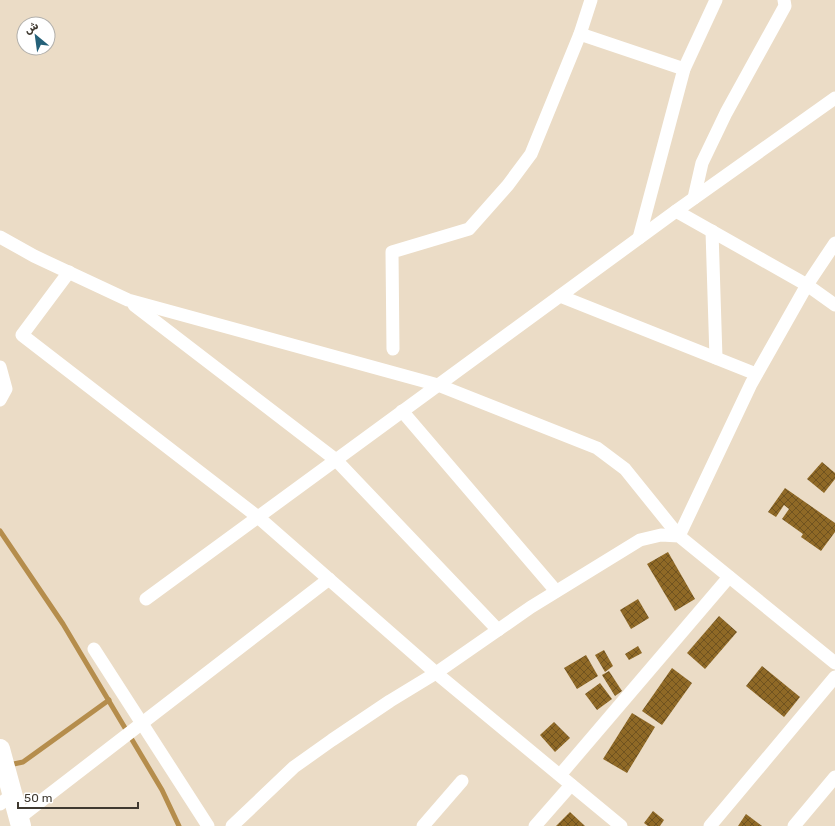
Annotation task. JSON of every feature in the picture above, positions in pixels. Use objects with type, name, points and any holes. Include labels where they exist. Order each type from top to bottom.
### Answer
[{"type":"main road","points":[[0,749],[6,799],[20,822]]},
{"type":"street","points":[[393,349],[392,252],[469,229],[508,185],[531,154],[580,34],[591,0]]},
{"type":"street","points":[[639,238],[684,69],[716,0]]},
{"type":"street","points":[[694,198],[702,163],[726,113],[785,6],[784,0]]},
{"type":"street","points":[[580,34],[684,69]]},
{"type":"street","points":[[146,599],[676,210],[835,98]]},
{"type":"street","points":[[676,210],[807,285],[835,305]]},
{"type":"street","points":[[712,231],[716,358]]},
{"type":"street","points":[[0,237],[68,272],[128,300],[438,385],[597,448],[625,469],[679,536],[835,663]]},
{"type":"street","points":[[679,536],[756,374],[807,285],[835,243]]},
{"type":"street","points":[[68,272],[22,334],[258,517],[436,673],[621,826]]},
{"type":"street","points":[[560,296],[756,374]]},
{"type":"street","points":[[128,300],[336,460],[498,630]]},
{"type":"street","points":[[0,367],[6,389],[0,400]]},
{"type":"street","points":[[402,411],[556,592]]},
{"type":"street","points":[[232,826],[294,767],[390,701],[436,673],[556,592],[640,540],[661,535],[679,536]]},
{"type":"street","points":[[560,776],[729,577]]},
{"type":"street","points":[[20,822],[141,724],[329,579]]},
{"type":"street","points":[[94,649],[208,826]]},
{"type":"street","points":[[710,826],[835,677]]},
{"type":"street","points":[[794,826],[835,777]]},
{"type":"street","points":[[423,826],[462,782]]},
{"type":"street","points":[[536,826],[572,785]]},
{"type":"building","points":[[822,462],[835,473],[835,479],[824,493],[807,479]]},
{"type":"building","points":[[785,488],[835,523],[835,532],[821,551],[801,537],[803,534],[782,519],[789,509],[784,505],[776,517],[768,512]]},
{"type":"building","points":[[668,552],[695,599],[675,611],[647,564]]},
{"type":"building","points":[[638,599],[649,618],[631,629],[620,610]]},
{"type":"building","points":[[719,616],[737,632],[705,669],[687,653]]},
{"type":"building","points":[[638,646],[642,653],[629,660],[625,654]]},
{"type":"building","points":[[604,650],[613,666],[605,672],[595,655]]},
{"type":"building","points":[[586,655],[598,676],[577,689],[564,668]]},
{"type":"building","points":[[762,666],[800,697],[784,717],[746,686]]},
{"type":"building","points":[[672,668],[692,683],[662,725],[642,711]]},
{"type":"building","points":[[609,671],[622,691],[615,696],[602,675]]},
{"type":"building","points":[[600,683],[612,699],[597,710],[585,694]]},
{"type":"building","points":[[632,713],[655,727],[627,773],[603,759]]},
{"type":"building","points":[[554,722],[570,738],[555,752],[540,735]]},
{"type":"building","points":[[653,811],[664,820],[660,826],[648,826],[644,823]]},
{"type":"building","points":[[570,812],[585,826],[556,826]]},
{"type":"building","points":[[746,814],[762,826],[738,826]]},
{"type":"waterway","points":[[0,531],[63,624],[162,790],[179,826]]},
{"type":"waterway","points":[[9,765],[23,762],[109,700]]}]
